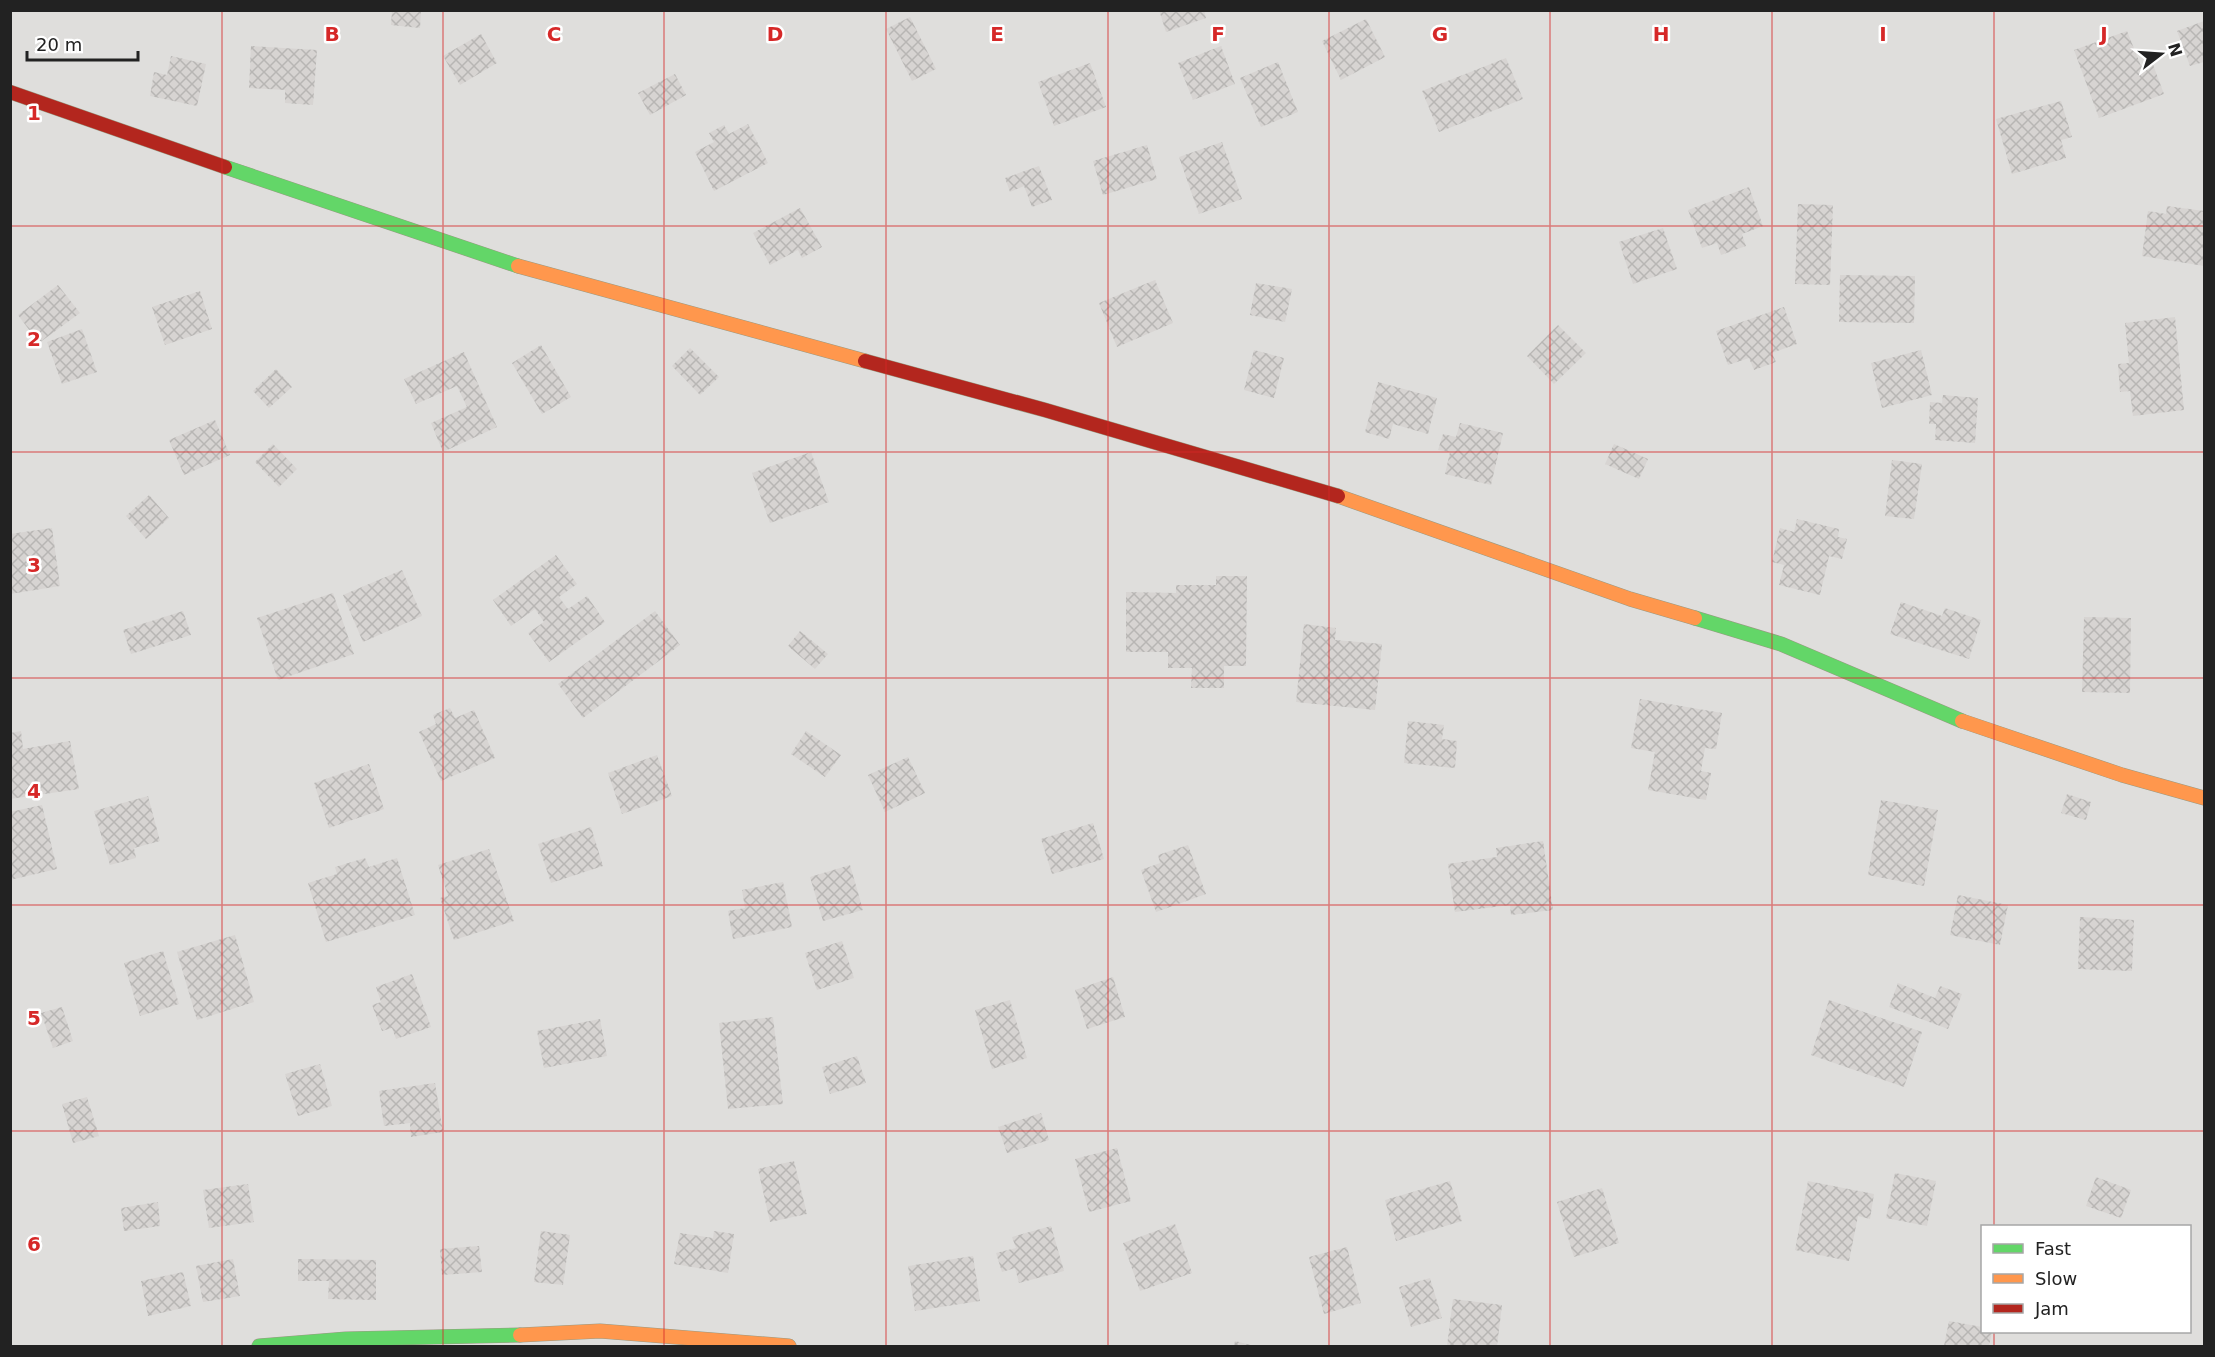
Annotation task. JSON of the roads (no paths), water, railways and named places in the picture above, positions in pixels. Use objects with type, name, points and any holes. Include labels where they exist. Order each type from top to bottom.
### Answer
[{"type":"street","points":[[10,92],[520,267],[1045,410],[1354,501],[1630,599],[1781,644],[1947,716],[2122,775],[2205,798]]},
{"type":"street","points":[[259,1347],[346,1339],[600,1331],[789,1347]]}]
